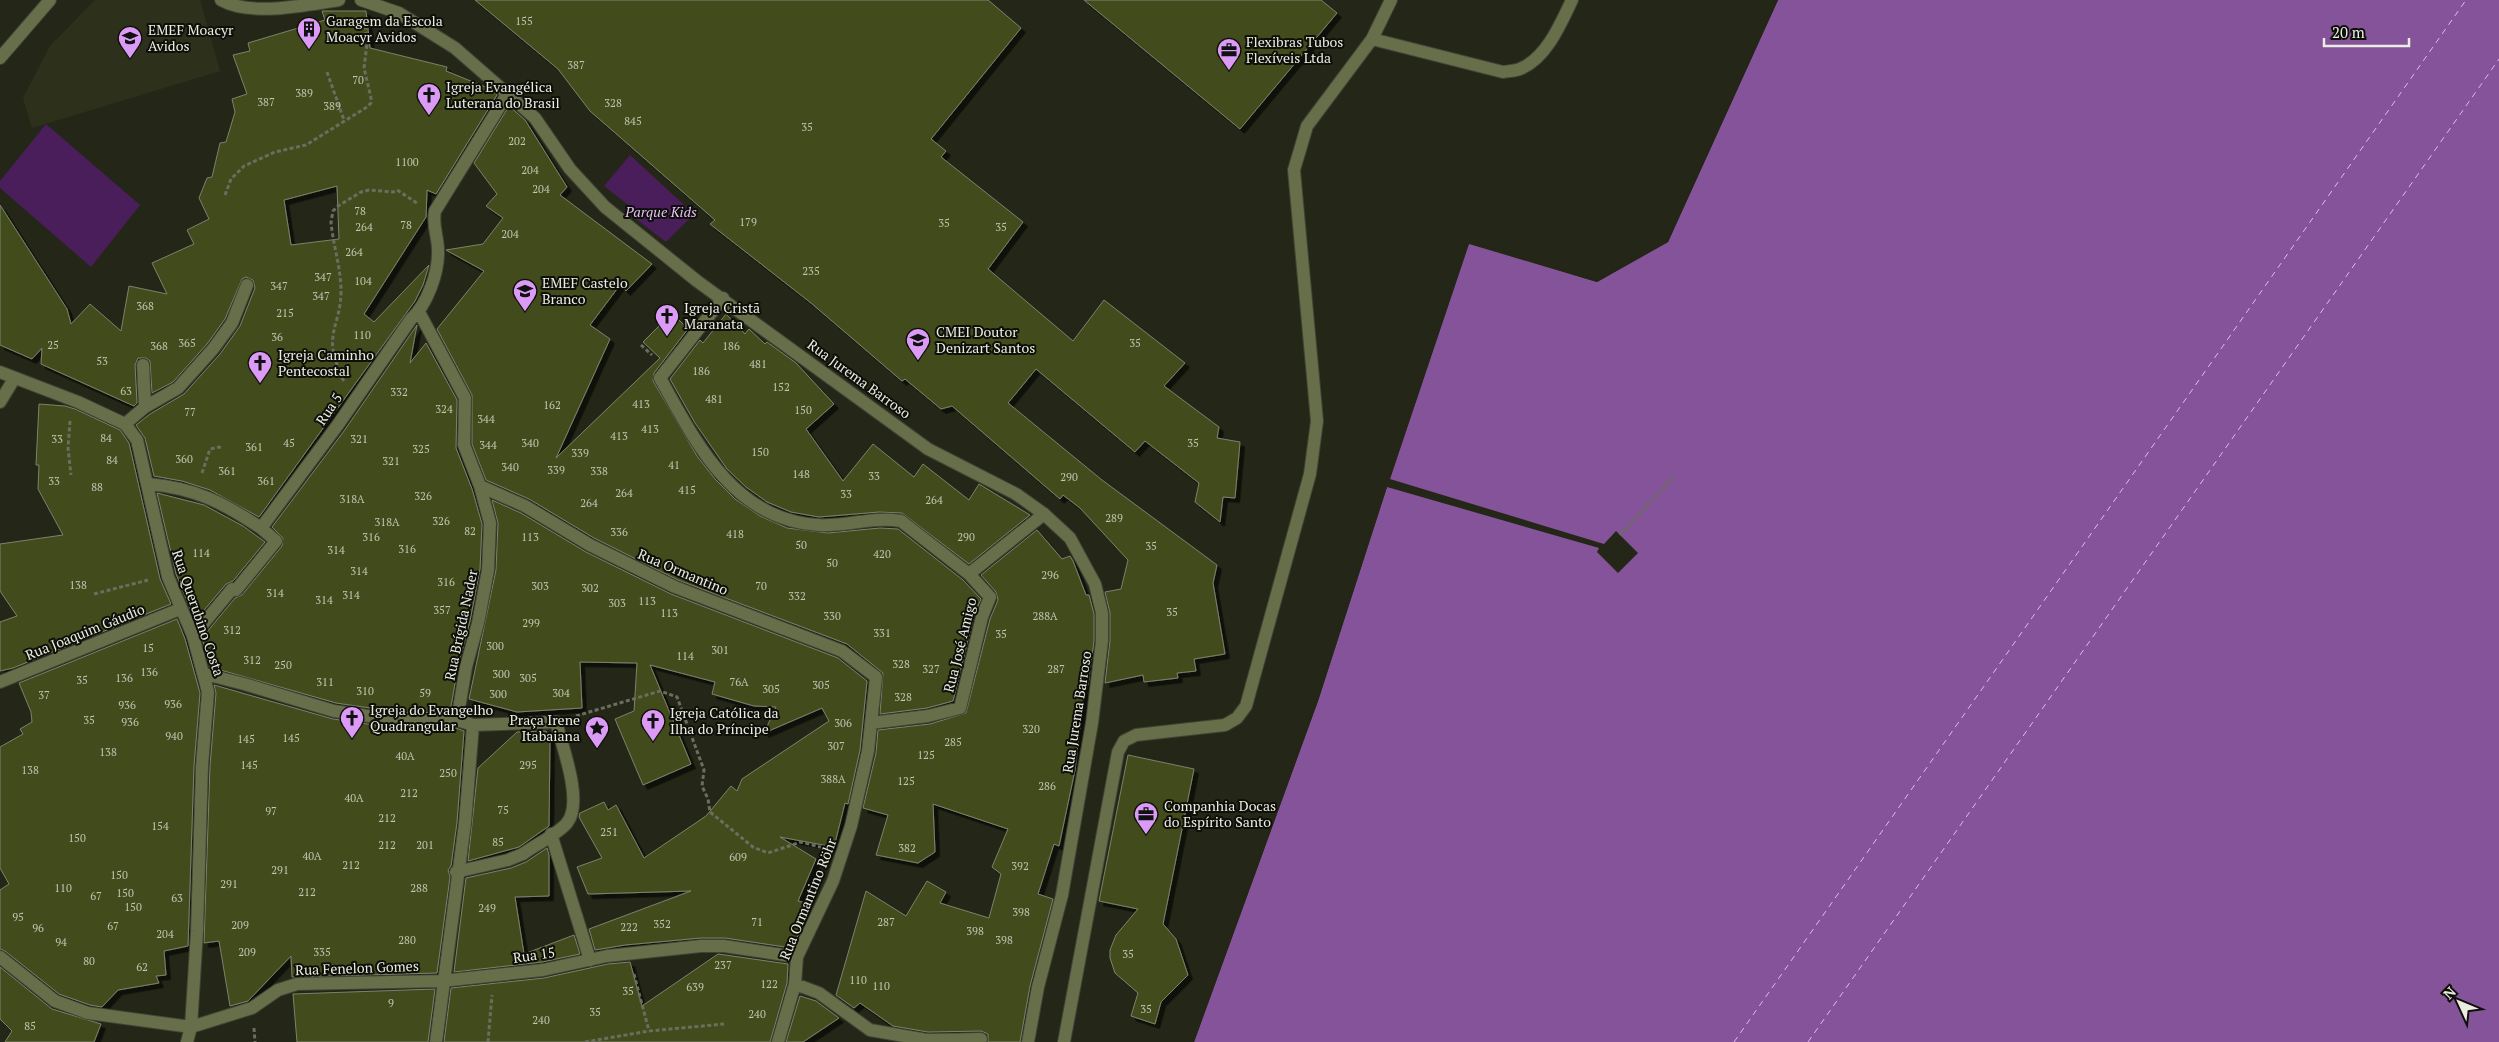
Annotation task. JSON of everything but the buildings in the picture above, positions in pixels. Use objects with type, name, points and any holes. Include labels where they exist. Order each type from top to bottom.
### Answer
[{"type":"street","points":[[0,58],[50,0]]},
{"type":"street","points":[[221,0],[244,9],[252,9],[338,0]]},
{"type":"street","points":[[1064,1042],[1118,752],[1124,741],[1136,735],[1225,725],[1238,718],[1246,706],[1310,474],[1317,421],[1294,170],[1307,126],[1372,39],[1391,0]]},
{"type":"street","points":[[1372,39],[1503,72],[1522,68],[1541,53],[1559,26],[1572,0]]},
{"type":"street","name":"Rua Jurema Barroso","points":[[366,1],[399,13],[455,48],[535,118],[570,169],[605,208],[698,281],[928,449],[1016,494],[1044,514],[1070,538],[1095,584],[1102,613],[1102,641],[1092,723],[1062,895],[1038,988],[1028,1042]]},
{"type":"street","points":[[434,211],[508,93]]},
{"type":"street","name":"Rua 5","points":[[261,528],[337,426],[358,392],[411,319],[419,312],[437,266],[438,249],[432,224],[434,211]]},
{"type":"street","points":[[0,372],[14,379],[78,402],[125,424],[146,407],[178,388],[213,349],[232,323],[247,285]]},
{"type":"street","name":"Rua José Amigo","points":[[723,298],[660,378],[710,463],[760,510],[788,520],[809,525],[832,526],[887,519],[900,521],[968,574],[990,597],[982,617],[960,708],[928,716],[871,723]]},
{"type":"street","name":"Rua Brígida Nader","points":[[419,312],[466,398],[464,445],[480,486],[490,523],[488,570],[478,623],[466,667],[457,720]]},
{"type":"street","points":[[143,365],[146,407]]},
{"type":"street","points":[[0,402],[14,379]]},
{"type":"street","name":"Rua Querubino Costa","points":[[125,424],[137,440],[148,484],[150,505],[168,577],[193,636],[208,692],[202,766],[191,1027],[187,1042]]},
{"type":"street","points":[[148,484],[171,486],[193,492],[228,506],[261,528],[276,541],[255,570],[236,590],[232,589],[193,636]]},
{"type":"street","name":"Rua Ormantino","points":[[480,486],[525,506],[590,545],[675,587],[842,651],[876,677]]},
{"type":"street","points":[[968,574],[1044,514]]},
{"type":"street","name":"Rua Joaquim Gáudio","points":[[0,682],[180,609]]},
{"type":"street","points":[[204,674],[334,710],[403,721],[457,720],[473,725],[556,722],[575,799],[572,815],[566,824],[523,854],[508,860],[456,872]]},
{"type":"street","name":"Rua Ormantino Röhr","points":[[778,1042],[794,984],[798,957],[844,853],[864,775],[876,677]]},
{"type":"street","points":[[436,1042],[456,872],[465,822],[473,725]]},
{"type":"street","points":[[551,834],[590,960]]},
{"type":"street","name":"Rua 15","points":[[442,980],[543,970],[629,954],[712,946],[798,957]]},
{"type":"street","name":"Rua Fenelon Gomes","points":[[0,957],[55,1001],[88,1013],[191,1027],[252,1008],[278,990],[297,984],[442,980]]},
{"type":"street","points":[[794,984],[819,993],[870,1030],[927,1040],[981,1039]]},
{"type":"path","points":[[225,195],[231,179],[244,166],[275,152],[306,145],[364,110],[371,103],[364,68],[367,44],[364,26],[366,1]]},
{"type":"path","points":[[327,72],[344,121]]},
{"type":"path","points":[[358,392],[347,384],[339,374],[332,346],[341,291],[331,222],[333,211],[348,199],[369,190],[393,192],[397,190],[413,202],[434,211]]},
{"type":"path","points":[[71,475],[68,442],[70,422],[78,402]]},
{"type":"path","points":[[193,492],[203,472],[207,453],[212,448],[223,449]]},
{"type":"path","points":[[1620,535],[1674,476]]},
{"type":"path","points":[[94,594],[112,588],[154,580],[156,577],[168,577]]},
{"type":"path","points":[[556,722],[660,691],[677,697],[704,770],[702,786],[708,799],[710,812],[753,847],[768,853],[801,842],[844,853]]},
{"type":"path","points":[[629,954],[649,1031]]},
{"type":"path","points":[[488,1042],[493,976]]},
{"type":"path","points":[[585,1042],[649,1031],[724,1024]]},
{"type":"shaded area","name":"EMEF Moacyr Avidos","points":[[95,0],[200,0],[220,71],[32,128],[23,98],[50,46]]},
{"type":"shaded area","points":[[1778,0],[2499,0],[2499,1042],[1194,1042],[1318,701],[1469,243],[1597,282],[1668,242]]},
{"type":"green space","points":[[46,124],[140,205],[91,267],[0,188],[0,181]]},
{"type":"green space","name":"Parque Kids","points":[[630,155],[694,214],[666,242],[632,216],[636,211],[604,186]]},
{"type":"pier","points":[[1775,0],[1778,0],[1668,242],[1597,282],[1469,244],[1390,479],[1604,544],[1616,531],[1638,553],[1618,573],[1597,552],[1599,548],[1387,487],[1318,701],[1194,1042],[1192,1042],[1316,700],[1384,486],[1467,242],[1470,241],[1597,280],[1666,240]]},
{"type":"ferry route","points":[[1734,1042],[2466,0]]},
{"type":"ferry route","points":[[1808,1042],[2499,59]]},
{"type":"place","name":"Garagem da Escola Moacyr Avidos","points":[[309,50]]},
{"type":"place","name":"EMEF Moacyr Avidos","points":[[130,59]]},
{"type":"place","name":"Flexibras Tubos Flexíveis Ltda","points":[[1229,71]]},
{"type":"place","name":"Igreja Evangélica Luterana do Brasil","points":[[429,116]]},
{"type":"place","name":"EMEF Castelo Branco","points":[[525,312]]},
{"type":"place","name":"Igreja Cristã Maranata","points":[[667,337]]},
{"type":"place","name":"CMEI Doutor Denizart Santos","points":[[918,361]]},
{"type":"place","name":"Igreja Caminho Pentecostal","points":[[260,384]]},
{"type":"place","name":"Igreja do Evangelho Quadrangular","points":[[352,739]]},
{"type":"place","name":"Igreja Católica da Ilha do Príncipe","points":[[653,742]]},
{"type":"place","name":"Praça Irene Itabaiana","points":[[597,749]]},
{"type":"place","name":"Companhia Docas do Espírito Santo","points":[[1146,835]]}]
